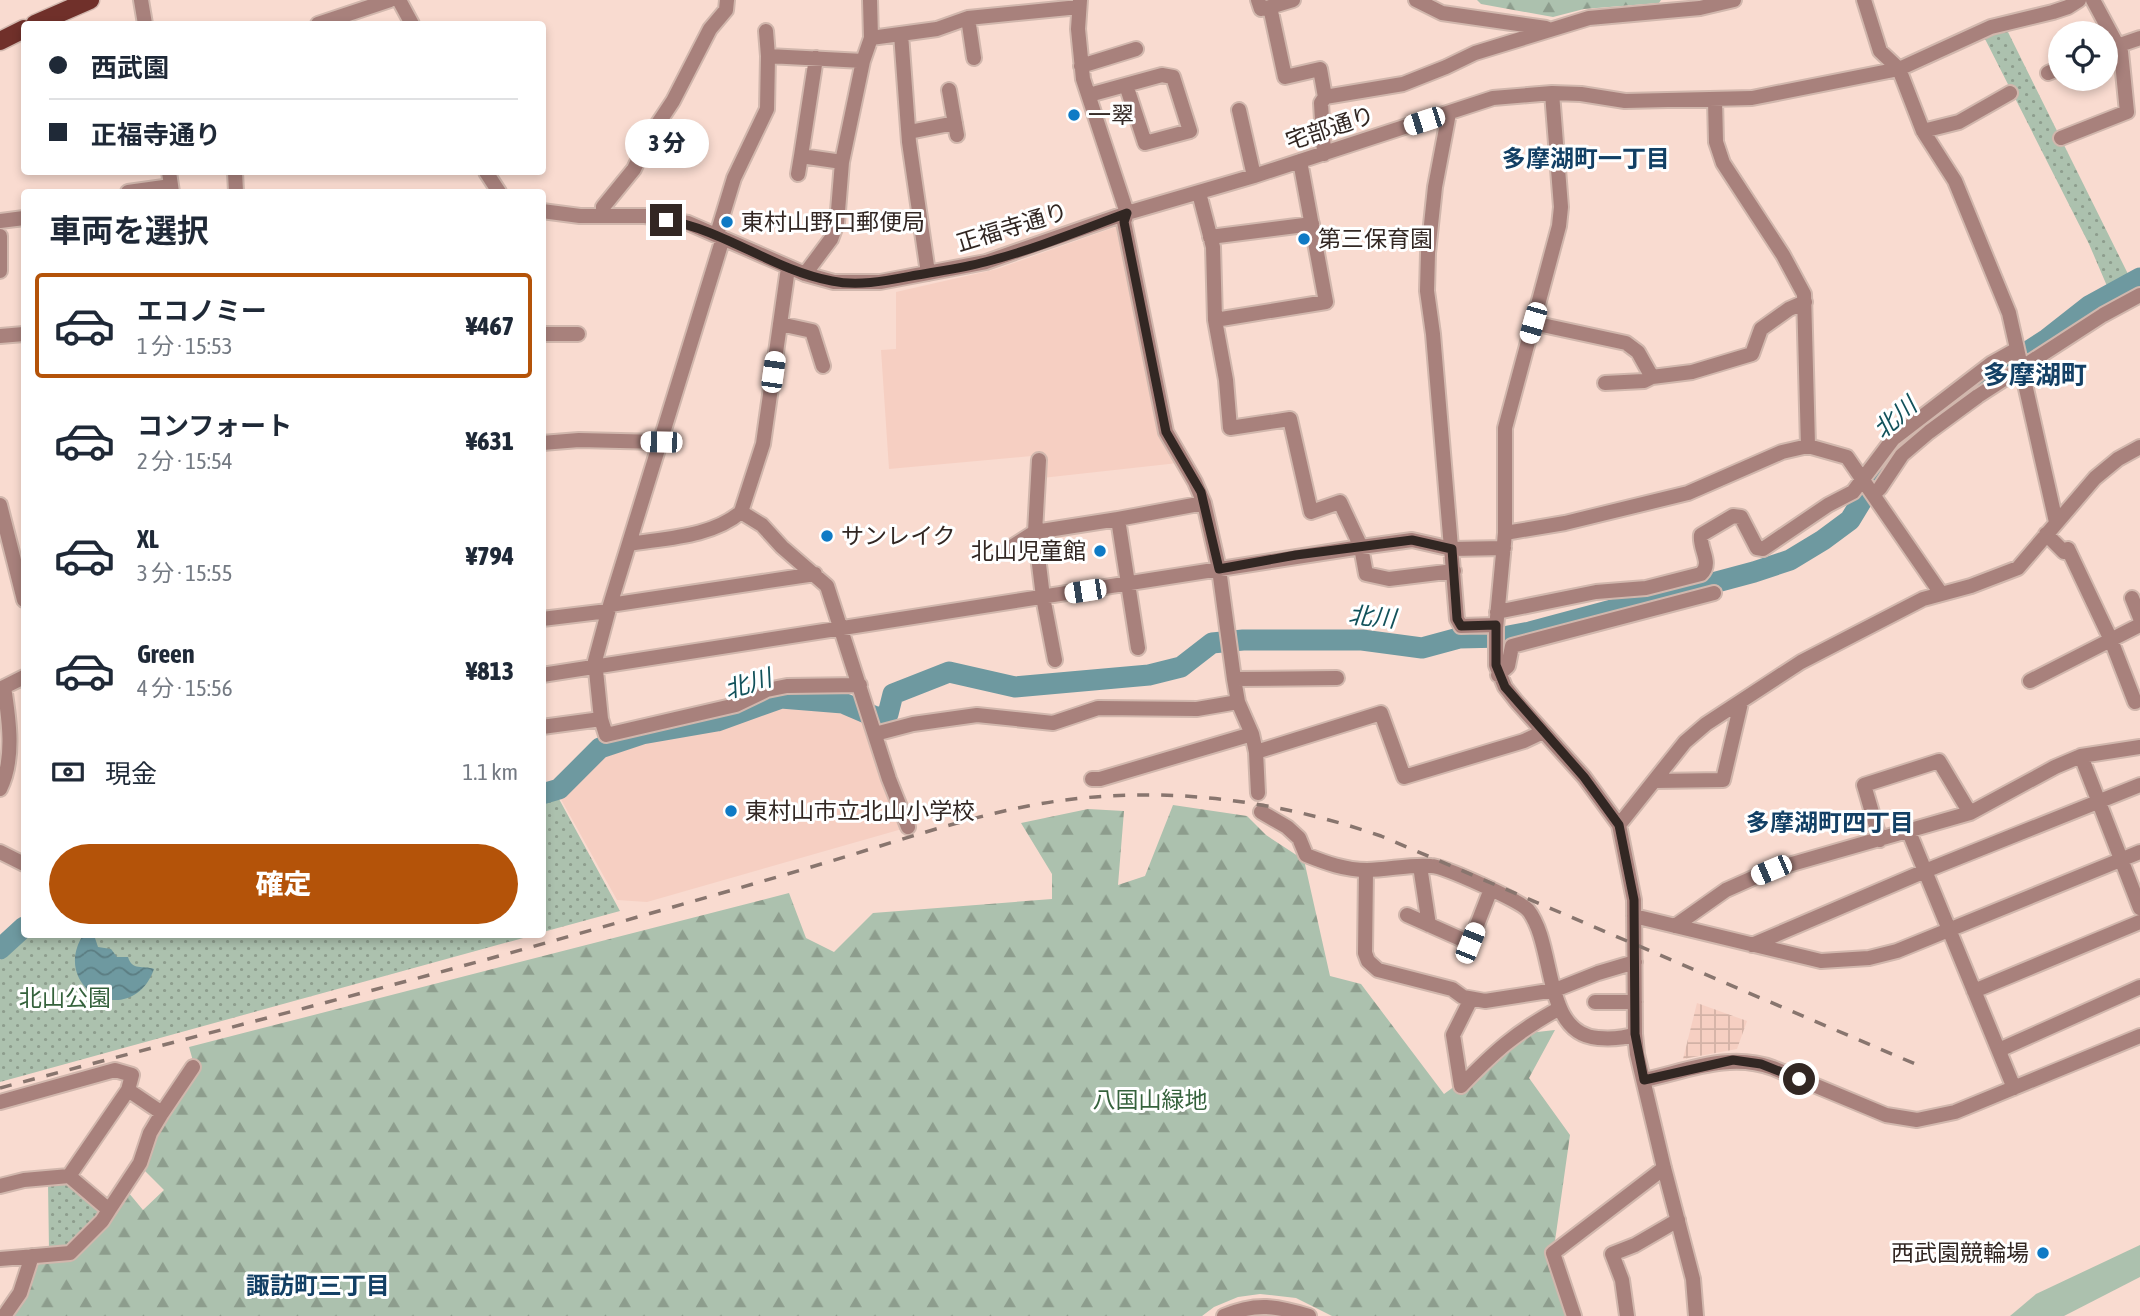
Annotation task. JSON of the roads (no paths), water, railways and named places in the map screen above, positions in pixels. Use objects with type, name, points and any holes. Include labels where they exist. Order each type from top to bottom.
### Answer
[{"type":"main road","points":[[39,21],[61,6],[90,0]]},
{"type":"main road","points":[[0,41],[21,30]]},
{"type":"street","points":[[141,0],[144,21]]},
{"type":"street","points":[[327,21],[390,0]]},
{"type":"street","points":[[399,0],[410,21]]},
{"type":"street","points":[[603,216],[603,207],[634,169],[710,29],[726,10],[727,0]]},
{"type":"street","points":[[805,274],[831,239],[837,223],[842,162],[863,61],[871,38],[870,0]]},
{"type":"street","points":[[1293,0],[1264,3],[1285,77],[1320,69],[1325,97],[1321,103],[1324,154]]},
{"type":"street","points":[[1416,0],[1442,13],[1551,29]]},
{"type":"street","points":[[1325,97],[1403,84],[1475,53],[1589,18],[1734,0]]},
{"type":"street","points":[[1864,0],[1880,51],[1899,69],[1923,131],[1955,180],[2009,313],[2056,522]]},
{"type":"street","name":"宅部通り","points":[[1127,213],[1300,162],[1493,98],[1552,93],[1581,94],[1625,101],[1752,98],[1899,69],[1991,27],[2053,12],[2079,0]]},
{"type":"street","points":[[2093,0],[2101,21]]},
{"type":"street","points":[[871,38],[937,29],[968,18],[1081,2],[1077,29],[1081,66],[1127,213],[1124,222],[1166,432],[1204,503],[1219,569],[1228,648],[1238,702],[1252,734],[1256,752],[1258,793]]},
{"type":"street","points":[[968,18],[974,58]]},
{"type":"street","points":[[766,31],[767,108],[734,178],[661,442],[609,608],[595,667],[601,719],[606,735],[736,705],[767,690],[787,686],[861,690]]},
{"type":"street","points":[[901,34],[909,132],[928,273]]},
{"type":"street","points":[[2118,46],[2140,38]]},
{"type":"street","points":[[1081,66],[1136,49]]},
{"type":"street","points":[[2061,138],[2127,112],[2133,94],[2121,52],[2118,51]]},
{"type":"street","points":[[768,56],[863,61]]},
{"type":"street","points":[[798,174],[816,58]]},
{"type":"street","points":[[1089,95],[1162,75],[1173,77],[1190,131],[1145,143],[1126,85]]},
{"type":"street","points":[[909,132],[956,129],[949,90]]},
{"type":"street","points":[[1552,93],[1561,207],[1553,257],[1505,428],[1504,541],[1495,644],[1498,675],[1516,701],[1584,777],[1619,825],[1634,900],[1635,1034],[1664,1168],[1695,1287],[1696,1316]]},
{"type":"street","points":[[1923,131],[1959,122],[2010,93]]},
{"type":"street","points":[[1714,100],[1716,142],[1723,163],[1783,255],[1804,294],[1808,446]]},
{"type":"street","points":[[1239,110],[1254,176]]},
{"type":"street","points":[[1449,113],[1433,198],[1427,291],[1457,619],[1461,626],[1496,622],[1596,592],[1646,588],[1701,574],[1707,564],[1700,538],[1704,531],[1737,516],[1743,521],[1757,548],[1763,549],[1828,505],[1853,492],[1869,487],[1880,488],[1902,455],[1929,432],[1978,396],[2103,314],[2140,295]]},
{"type":"street","points":[[801,156],[842,162]]},
{"type":"street","points":[[1215,320],[1326,302],[1300,162]]},
{"type":"street","points":[[142,189],[171,183]]},
{"type":"street","points":[[1199,193],[1210,237],[1215,320],[1226,380],[1230,428],[1290,419],[1311,512],[1340,502],[1361,547],[1366,574],[1389,579],[1454,571]]},
{"type":"street","name":"正福寺通り","points":[[546,212],[580,216],[645,216],[688,223],[788,268],[834,282],[880,282],[986,262],[1127,213]]},
{"type":"street","points":[[0,221],[21,218]]},
{"type":"street","points":[[1210,237],[1311,224]]},
{"type":"street","points":[[0,236],[0,271]]},
{"type":"street","points":[[629,544],[695,534],[715,527],[741,512],[763,444],[788,268]]},
{"type":"street","points":[[1605,383],[1643,381],[1652,377],[1692,372],[1752,355],[1762,329],[1789,309],[1805,302]]},
{"type":"street","points":[[1533,323],[1626,343],[1639,352],[1652,377]]},
{"type":"street","points":[[780,324],[811,331],[823,366]]},
{"type":"street","points":[[0,337],[21,334]]},
{"type":"street","points":[[546,334],[578,334]]},
{"type":"street","points":[[1869,487],[1870,471],[1893,439],[1992,363],[2017,349]]},
{"type":"street","points":[[546,443],[579,440],[661,442]]},
{"type":"street","points":[[546,674],[1361,547],[1412,540],[1452,549],[1504,541],[1688,493],[1782,452],[1808,446],[1847,457],[1940,592]]},
{"type":"street","points":[[1619,825],[1693,734],[1706,723],[1801,662],[1923,599],[1940,592],[1971,586],[2018,568],[2056,522],[2110,465],[2140,447]]},
{"type":"street","points":[[1039,460],[1035,532],[1043,597],[1055,660]]},
{"type":"street","points":[[1002,553],[1035,532],[1204,503]]},
{"type":"street","points":[[0,505],[21,588]]},
{"type":"street","points":[[741,512],[762,525],[782,547],[827,586],[908,827]]},
{"type":"street","points":[[1118,519],[1138,648]]},
{"type":"street","points":[[2046,534],[2064,552],[2068,549],[2111,640],[2135,702]]},
{"type":"street","points":[[546,618],[815,574]]},
{"type":"street","points":[[1498,675],[1508,666],[1512,646],[1713,593]]},
{"type":"street","points":[[2132,598],[2140,618]]},
{"type":"street","points":[[2030,681],[2140,625]]},
{"type":"street","points":[[0,789],[7,764],[9,719],[2,688],[21,678]]},
{"type":"street","points":[[1234,679],[1336,678]]},
{"type":"street","points":[[873,728],[977,715],[1053,723],[1098,708],[1197,709],[1238,702]]},
{"type":"street","points":[[1654,781],[1723,780],[1741,703]]},
{"type":"street","points":[[1256,752],[1381,713],[1404,777],[1524,741],[1543,732]]},
{"type":"street","points":[[546,726],[601,719]]},
{"type":"street","points":[[1092,779],[1100,779],[1252,734]]},
{"type":"street","points":[[1675,926],[1706,902],[1748,879],[1796,862],[1970,813],[2081,756],[2140,747]]},
{"type":"street","points":[[2081,756],[2140,908]]},
{"type":"street","points":[[1880,840],[1864,785],[1939,761],[1970,813]]},
{"type":"street","points":[[1752,945],[1925,871],[2140,785]]},
{"type":"street","points":[[1261,812],[1287,827],[1299,838],[1306,855],[1332,866],[1366,870],[1434,866],[1491,890],[1527,909],[1540,932],[1558,1009],[1576,1030],[1589,1037],[1623,1038],[1635,1034]]},
{"type":"street","points":[[1909,832],[2014,1088]]},
{"type":"street","points":[[0,852],[21,862]]},
{"type":"street","points":[[1634,916],[1821,961],[1854,960],[1897,951],[2140,852]]},
{"type":"street","points":[[1420,866],[1429,925]]},
{"type":"street","points":[[1366,870],[1365,953],[1368,961],[1378,970],[1452,989],[1471,999],[1500,1000],[1555,990],[1635,962]]},
{"type":"street","points":[[1407,915],[1470,943],[1491,890]]},
{"type":"street","points":[[1974,991],[2140,922]]},
{"type":"street","points":[[1999,1050],[2140,987]]},
{"type":"street","points":[[1471,999],[1453,1035],[1461,1086],[1496,1050],[1523,1029],[1558,1009]]},
{"type":"street","points":[[1595,1002],[1635,1002]]},
{"type":"street","points":[[1644,1080],[1722,1061],[1754,1062],[1886,1115],[1917,1120],[1943,1116],[2140,1036]]},
{"type":"street","points":[[0,1259],[69,1253],[103,1221],[140,1163],[150,1133],[193,1067]]},
{"type":"street","points":[[0,1102],[115,1070],[132,1075],[128,1090],[69,1176]]},
{"type":"street","points":[[128,1090],[162,1113]]},
{"type":"street","points":[[1574,1316],[1553,1253],[1664,1168]]},
{"type":"street","points":[[0,1186],[24,1180],[69,1176],[109,1210]]},
{"type":"street","points":[[1627,1316],[1622,1280],[1612,1254],[1635,1245],[1678,1220]]},
{"type":"street","points":[[4,1316],[20,1293],[32,1256]]},
{"type":"street","points":[[1224,1316],[1243,1308],[1278,1306],[1309,1316]]},
{"type":"water","points":[[82,938],[95,938],[98,947],[111,949],[117,957],[128,957],[135,966],[154,969],[143,988],[129,998],[113,1000],[98,996],[85,986],[77,972],[75,955]]},
{"type":"waterway","name":"北川","points":[[546,793],[559,789],[600,748],[642,734],[717,721],[781,698],[843,703],[878,718],[888,714],[893,694],[949,672],[1015,687],[1149,675],[1181,667],[1212,643],[1243,640],[1362,640],[1422,648],[1459,638],[1503,637],[1530,632],[1754,572],[1790,560],[1850,520],[1895,446],[1979,383],[2047,339],[2089,306],[2140,278]]},
{"type":"waterway","name":"北川","points":[[0,949],[21,930]]},
{"type":"railway","points":[[0,1088],[503,955],[978,817],[1073,799],[1162,795],[1251,803],[1295,812],[1381,836],[1920,1066]]},
{"type":"place","name":"一翠","points":[[1074,115]]},
{"type":"place","name":"東村山野口郵便局","points":[[727,222]]},
{"type":"place","name":"第三保育園","points":[[1304,239]]},
{"type":"place","name":"サンレイク","points":[[827,536]]},
{"type":"place","name":"北山児童館","points":[[1100,551]]},
{"type":"place","name":"東村山市立北山小学校","points":[[731,811]]},
{"type":"place","name":"西武園競輪場","points":[[2043,1253]]},
{"type":"district","name":"多摩湖町一丁目","points":[[1586,159]]},
{"type":"district","name":"多摩湖町","points":[[2035,375]]},
{"type":"district","name":"多摩湖町四丁目","points":[[1830,823]]},
{"type":"district","name":"諏訪町三丁目","points":[[318,1286]]},
{"type":"park label","name":"北山公園","points":[[65,998]]},
{"type":"park label","name":"八国山緑地","points":[[1150,1100]]}]
